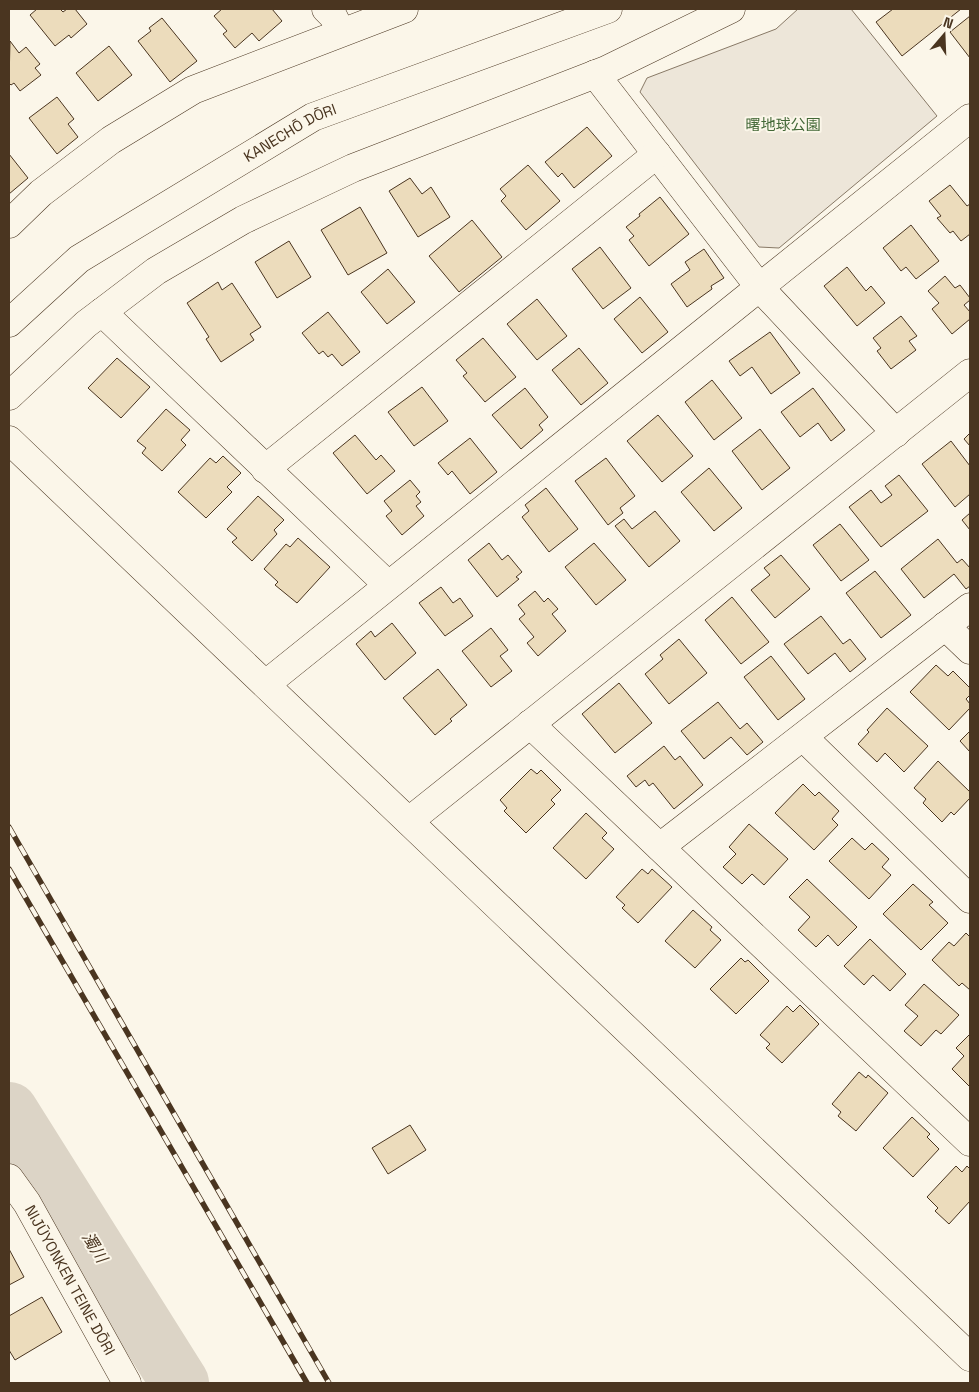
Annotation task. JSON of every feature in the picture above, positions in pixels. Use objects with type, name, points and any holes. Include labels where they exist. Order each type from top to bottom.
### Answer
[{"type":"street","points":[[326,9],[333,16],[340,32]]},
{"type":"street","points":[[9,224],[41,193],[111,140],[193,90],[404,9]]},
{"type":"street","name":"KANECHŌ DŌRI","points":[[9,323],[79,259],[313,117],[608,9]]},
{"type":"street","points":[[9,396],[86,324],[156,271],[243,220],[353,168],[595,74],[731,9]]},
{"type":"street","points":[[595,74],[760,288],[896,432]]},
{"type":"street","points":[[266,684],[970,118]]},
{"type":"street","points":[[265,469],[657,154]]},
{"type":"street","points":[[102,312],[388,585]]},
{"type":"street","points":[[409,821],[970,373]]},
{"type":"street","points":[[9,440],[970,1357]]},
{"type":"street","points":[[660,847],[970,607]]},
{"type":"street","points":[[945,626],[970,650]]},
{"type":"street","points":[[530,724],[970,1142]]},
{"type":"street","points":[[802,736],[970,898]]},
{"type":"street","name":"NIJŪYONKEN TEINE DŌRI","points":[[9,1178],[27,1203],[127,1383]]},
{"type":"green space","name":"曙地球公園","points":[[798,9],[851,9],[937,116],[779,248],[759,247],[640,92],[647,78],[776,29]]},
{"type":"building","points":[[37,9],[60,9],[63,12],[67,9],[75,9],[87,24],[71,38],[69,35],[55,46],[30,15]]},
{"type":"building","points":[[222,9],[272,9],[282,21],[259,41],[252,33],[235,48],[223,34],[227,31],[214,16]]},
{"type":"building","points":[[893,9],[961,9],[902,56],[876,22]]},
{"type":"building","points":[[970,16],[970,58],[950,32]]},
{"type":"building","points":[[162,18],[197,61],[170,82],[138,41],[151,31],[149,28]]},
{"type":"building","points":[[10,41],[19,53],[26,47],[40,64],[35,68],[41,75],[20,91],[14,83],[11,85],[9,83]]},
{"type":"building","points":[[109,46],[132,75],[98,101],[76,73]]},
{"type":"building","points":[[57,97],[74,119],[68,124],[78,137],[57,154],[29,118]]},
{"type":"building","points":[[587,127],[612,156],[574,188],[562,173],[558,177],[545,162]]},
{"type":"building","points":[[9,154],[28,178],[9,194]]},
{"type":"building","points":[[528,165],[560,201],[526,230],[501,201],[506,196],[500,189]]},
{"type":"building","points":[[410,178],[422,194],[431,187],[450,217],[418,237],[389,191]]},
{"type":"building","points":[[950,185],[967,206],[970,204],[970,234],[961,241],[953,231],[950,233],[937,218],[941,216],[929,201]]},
{"type":"building","points":[[660,197],[689,234],[649,266],[629,240],[634,236],[626,227]]},
{"type":"building","points":[[360,207],[387,253],[348,275],[321,230]]},
{"type":"building","points":[[472,220],[502,257],[459,292],[429,256]]},
{"type":"building","points":[[911,225],[939,261],[916,279],[906,267],[901,271],[883,248]]},
{"type":"building","points":[[289,241],[311,277],[277,298],[255,262]]},
{"type":"building","points":[[600,247],[631,288],[603,309],[572,269]]},
{"type":"building","points":[[704,249],[724,278],[711,286],[712,289],[687,307],[671,284],[690,270],[685,262]]},
{"type":"building","points":[[847,267],[866,291],[871,286],[885,303],[857,326],[824,286]]},
{"type":"building","points":[[388,269],[415,302],[387,324],[361,292]]},
{"type":"building","points":[[945,276],[955,288],[960,285],[970,298],[964,305],[970,312],[970,319],[952,334],[932,309],[939,303],[928,291]]},
{"type":"building","points":[[218,282],[222,290],[232,283],[261,327],[250,334],[254,340],[221,362],[206,339],[209,337],[187,303]]},
{"type":"building","points":[[640,297],[668,332],[642,353],[614,319]]},
{"type":"building","points":[[537,299],[567,336],[537,360],[507,324]]},
{"type":"building","points":[[328,312],[360,352],[342,366],[332,354],[328,357],[323,351],[319,354],[302,333]]},
{"type":"building","points":[[901,316],[917,336],[909,341],[916,350],[891,369],[877,351],[881,348],[873,338]]},
{"type":"building","points":[[770,332],[800,373],[771,394],[752,367],[740,376],[729,361]]},
{"type":"building","points":[[483,338],[516,377],[485,402],[463,376],[467,373],[456,360]]},
{"type":"building","points":[[579,348],[608,383],[581,405],[552,370]]},
{"type":"building","points":[[117,358],[150,387],[121,418],[88,388]]},
{"type":"building","points":[[712,380],[742,418],[714,440],[685,402]]},
{"type":"building","points":[[422,387],[448,421],[414,446],[388,412]]},
{"type":"building","points":[[525,388],[548,417],[539,425],[543,430],[521,449],[492,415]]},
{"type":"building","points":[[813,388],[845,430],[831,441],[818,423],[800,437],[781,412]]},
{"type":"building","points":[[166,409],[190,430],[181,440],[186,445],[162,471],[142,453],[146,448],[137,441]]},
{"type":"building","points":[[658,415],[693,456],[662,482],[627,441]]},
{"type":"building","points":[[760,429],[790,468],[762,490],[732,451]]},
{"type":"building","points":[[970,433],[970,446],[964,439]]},
{"type":"building","points":[[355,435],[376,460],[381,455],[395,471],[367,494],[333,453]]},
{"type":"building","points":[[470,438],[497,472],[470,494],[452,471],[448,475],[438,463]]},
{"type":"building","points":[[951,441],[970,466],[970,494],[955,507],[922,464]]},
{"type":"building","points":[[223,456],[241,473],[227,487],[232,492],[206,518],[178,492],[210,458],[216,463]]},
{"type":"building","points":[[606,458],[635,496],[620,508],[623,513],[608,525],[575,481]]},
{"type":"building","points":[[709,468],[742,508],[714,531],[681,492]]},
{"type":"building","points":[[899,475],[928,511],[881,547],[849,507],[871,490],[881,503],[892,495],[885,486]]},
{"type":"building","points":[[410,480],[420,492],[416,496],[421,502],[416,506],[424,516],[402,535],[386,516],[392,511],[384,501]]},
{"type":"building","points":[[546,488],[578,529],[549,552],[522,517],[529,511],[525,505]]},
{"type":"building","points":[[258,496],[284,520],[274,530],[277,534],[252,561],[232,542],[237,538],[227,529]]},
{"type":"building","points":[[655,511],[680,541],[649,567],[615,526],[624,519],[632,529]]},
{"type":"building","points":[[970,513],[970,530],[962,520]]},
{"type":"building","points":[[840,524],[869,560],[841,581],[813,545]]},
{"type":"building","points":[[298,538],[330,567],[297,603],[275,585],[278,582],[264,569],[286,544],[290,547]]},
{"type":"building","points":[[938,539],[957,563],[962,559],[970,568],[970,586],[966,589],[954,574],[924,598],[901,569]]},
{"type":"building","points":[[489,543],[502,560],[508,555],[522,572],[516,577],[519,579],[497,597],[468,560]]},
{"type":"building","points":[[594,543],[626,580],[596,605],[565,567]]},
{"type":"building","points":[[781,555],[810,589],[775,618],[751,590],[770,575],[764,568]]},
{"type":"building","points":[[875,571],[911,615],[881,638],[846,593]]},
{"type":"building","points":[[441,587],[453,603],[460,598],[473,616],[445,636],[419,603]]},
{"type":"building","points":[[535,591],[544,602],[548,598],[558,609],[552,614],[566,631],[538,656],[527,643],[534,637],[519,619],[525,614],[518,605]]},
{"type":"building","points":[[732,597],[769,642],[741,664],[705,620]]},
{"type":"building","points":[[821,616],[843,644],[850,639],[866,659],[850,672],[835,653],[808,674],[784,644]]},
{"type":"building","points":[[392,623],[416,653],[385,680],[356,644],[371,631],[375,637]]},
{"type":"building","points":[[491,628],[508,650],[500,656],[512,671],[491,687],[462,651]]},
{"type":"building","points":[[679,639],[707,673],[669,704],[645,674],[663,659],[660,655]]},
{"type":"building","points":[[771,656],[805,699],[778,720],[744,677]]},
{"type":"building","points":[[936,665],[948,676],[953,671],[970,688],[970,695],[966,699],[970,704],[970,708],[949,730],[910,692]]},
{"type":"building","points":[[438,669],[467,705],[435,735],[403,698]]},
{"type":"building","points":[[619,683],[652,723],[615,753],[582,714]]},
{"type":"building","points":[[718,702],[740,729],[747,723],[763,742],[747,755],[731,737],[704,759],[681,731]]},
{"type":"building","points":[[887,708],[928,746],[904,772],[885,753],[877,762],[858,744],[869,732],[867,730]]},
{"type":"building","points":[[970,731],[970,752],[960,741]]},
{"type":"building","points":[[664,746],[675,760],[680,756],[703,785],[674,809],[653,783],[649,786],[645,780],[636,787],[627,776]]},
{"type":"building","points":[[938,761],[970,792],[970,798],[954,815],[951,812],[942,822],[923,803],[926,799],[914,788]]},
{"type":"building","points":[[531,769],[537,774],[541,770],[561,790],[551,800],[555,804],[526,833],[504,811],[507,808],[500,800]]},
{"type":"building","points":[[803,784],[815,796],[819,792],[839,811],[832,819],[838,825],[814,850],[775,813]]},
{"type":"building","points":[[586,813],[607,833],[602,838],[614,849],[586,879],[553,848]]},
{"type":"building","points":[[749,824],[788,859],[764,885],[752,874],[742,884],[723,867],[736,854],[729,847]]},
{"type":"building","points":[[852,838],[865,850],[872,843],[889,859],[882,867],[891,875],[869,899],[829,861]]},
{"type":"building","points":[[642,869],[648,874],[652,869],[672,887],[638,923],[622,908],[625,905],[616,897]]},
{"type":"building","points":[[807,879],[857,927],[838,946],[828,935],[816,947],[798,930],[810,917],[789,897]]},
{"type":"building","points":[[913,884],[933,902],[929,905],[948,923],[921,950],[883,914]]},
{"type":"building","points":[[693,910],[712,927],[710,930],[721,940],[695,968],[665,941]]},
{"type":"building","points":[[966,933],[970,937],[970,990],[962,983],[959,986],[932,960],[949,942],[954,946]]},
{"type":"building","points":[[870,939],[906,974],[890,991],[873,975],[864,985],[844,966]]},
{"type":"building","points":[[741,958],[745,962],[748,960],[769,981],[736,1014],[710,989]]},
{"type":"building","points":[[924,984],[959,1015],[941,1034],[936,1030],[921,1046],[904,1031],[918,1016],[905,1005]]},
{"type":"building","points":[[800,1005],[819,1024],[782,1063],[766,1048],[770,1044],[760,1035],[787,1006],[793,1012]]},
{"type":"building","points":[[970,1034],[969,1086],[952,1069],[964,1056],[956,1048]]},
{"type":"building","points":[[859,1072],[866,1078],[868,1075],[888,1093],[856,1131],[838,1116],[841,1112],[832,1104]]},
{"type":"building","points":[[912,1117],[930,1134],[927,1137],[939,1149],[913,1177],[883,1148]]},
{"type":"building","points":[[410,1125],[426,1150],[388,1174],[372,1148]]},
{"type":"building","points":[[956,1166],[962,1172],[967,1166],[970,1169],[970,1201],[949,1224],[935,1211],[938,1208],[927,1197]]},
{"type":"building","points":[[9,1249],[24,1277],[9,1285]]},
{"type":"building","points":[[42,1297],[62,1332],[15,1360],[9,1350],[9,1316]]},
{"type":"waterway","name":"濁川","points":[[9,1111],[180,1383]]},
{"type":"railway","points":[[9,827],[329,1383]]},
{"type":"railway","points":[[9,869],[307,1383]]}]
